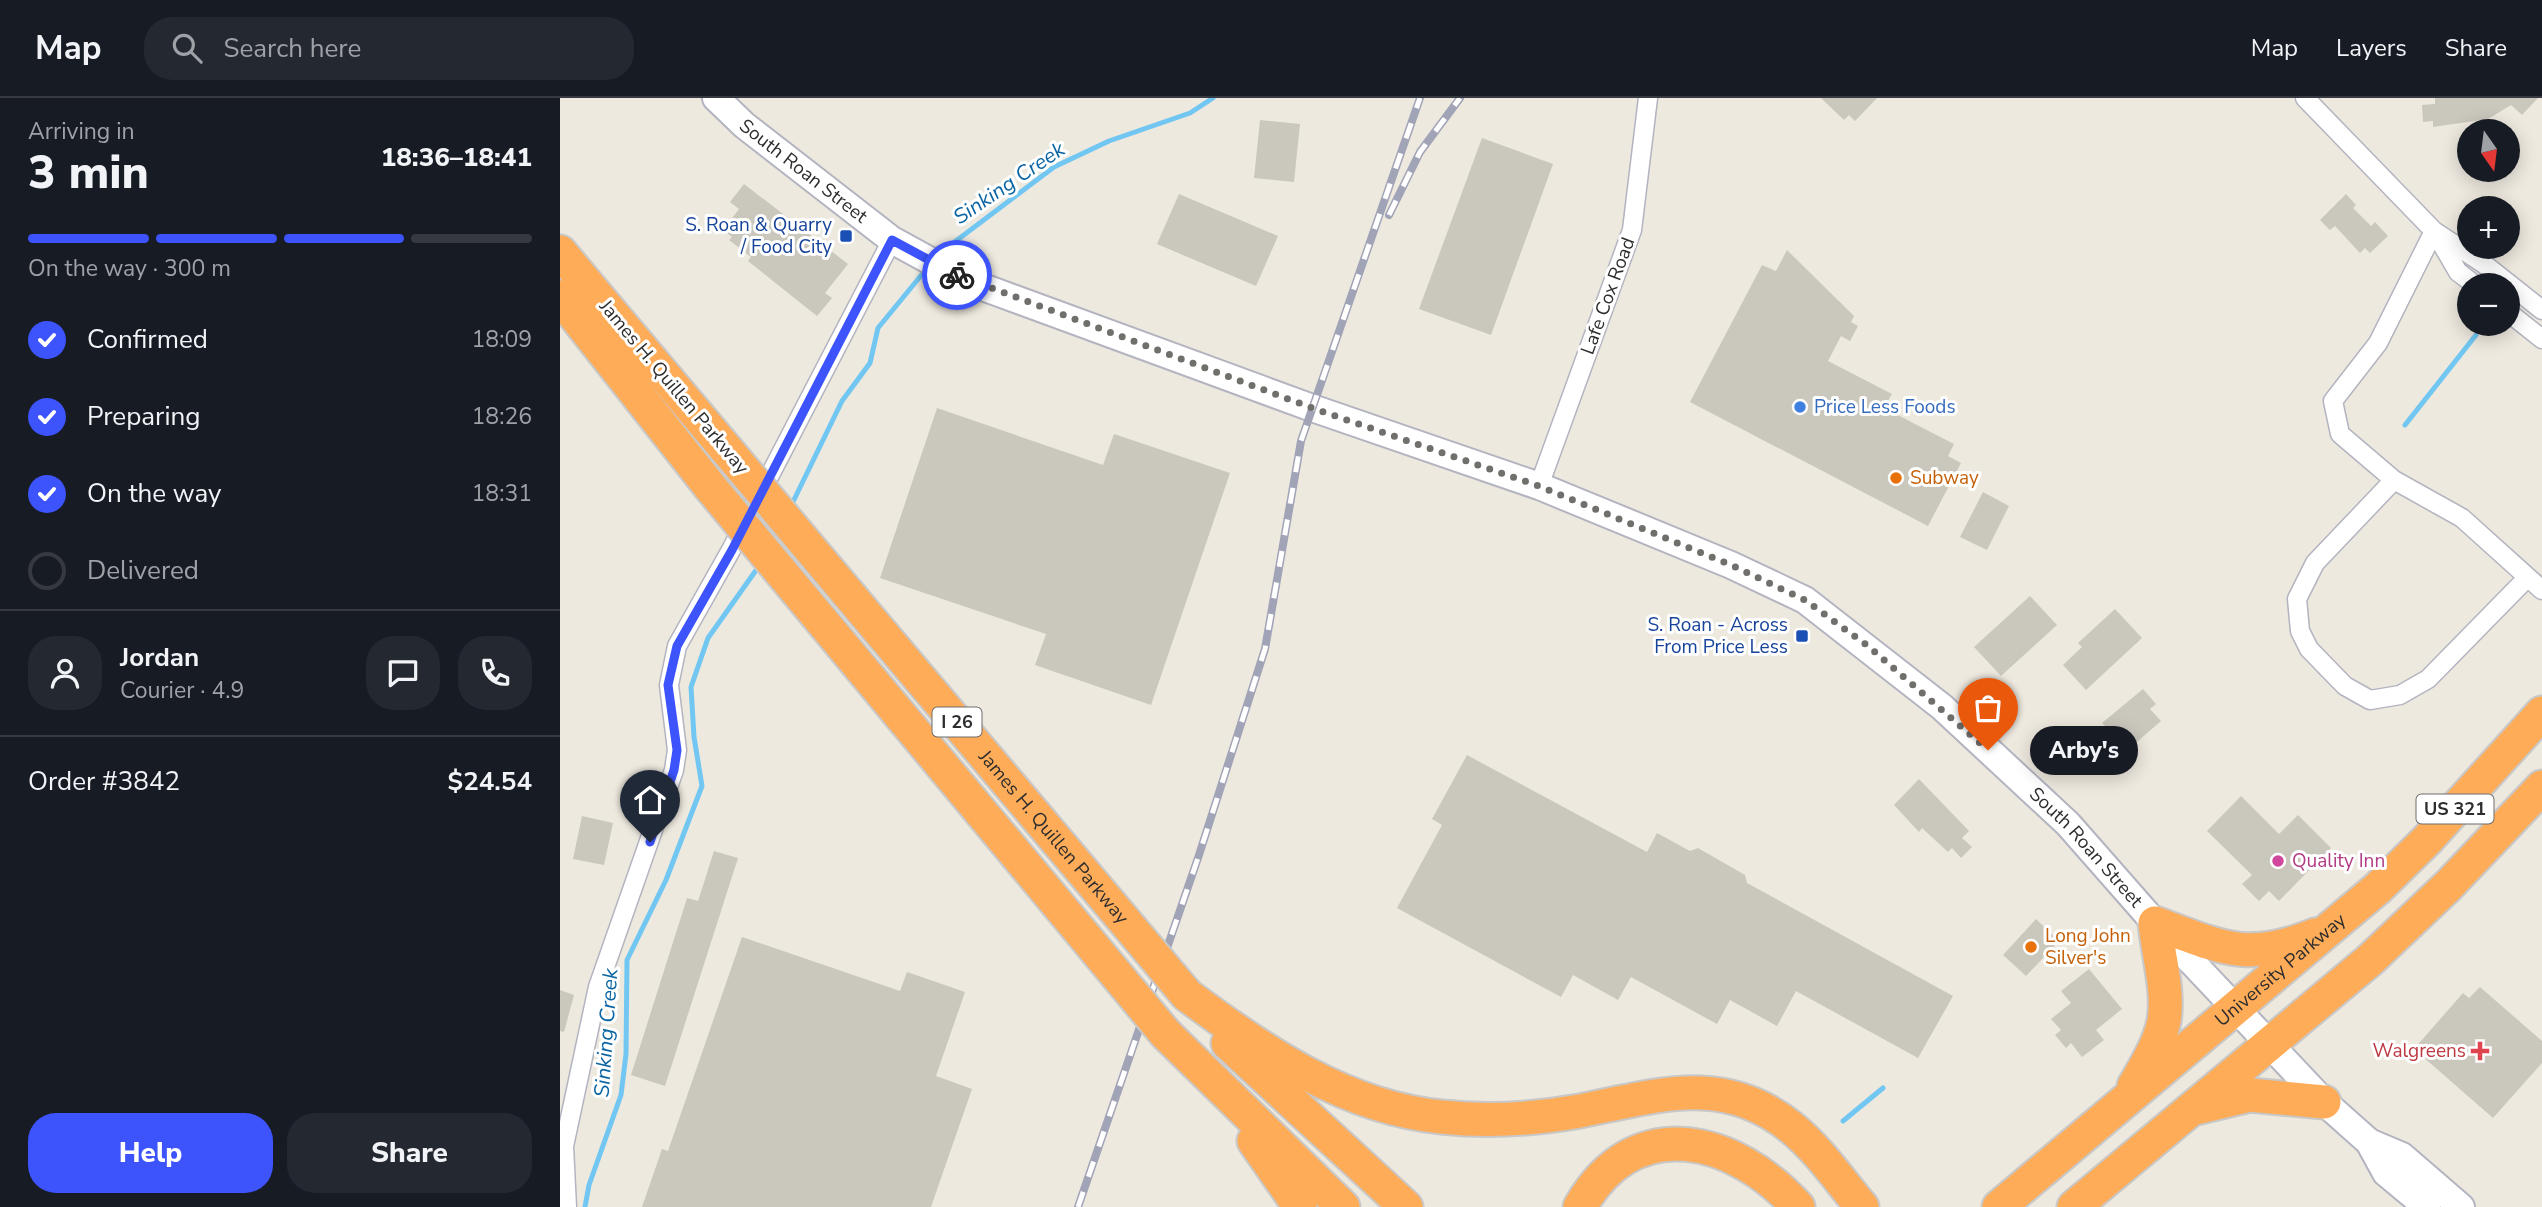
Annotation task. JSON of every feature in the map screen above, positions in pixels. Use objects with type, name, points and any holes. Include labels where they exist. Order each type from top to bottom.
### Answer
[{"type":"highway","name":"James H. Quillen Parkway","points":[[560,252],[1232,1048],[1406,1207]]},
{"type":"highway","name":"James H. Quillen Parkway","points":[[560,297],[711,488],[1166,1033],[1343,1207]]},
{"type":"highway","name":"University Parkway","points":[[1999,1207],[2335,927],[2427,839],[2542,713]]},
{"type":"highway","name":"US 321","points":[[2074,1207],[2419,915],[2542,787]]},
{"type":"highway","points":[[2126,1100],[2152,1055],[2164,1021],[2165,1006],[2155,923],[2243,951],[2280,949],[2335,927]]},
{"type":"highway","points":[[1187,995],[1253,1043],[1326,1084],[1400,1109],[1440,1117],[1514,1119],[1545,1116],[1680,1091],[1739,1098],[1769,1111],[1792,1127],[1854,1197],[1879,1207]]},
{"type":"highway","points":[[1212,1078],[1300,1207]]},
{"type":"highway","points":[[2187,1111],[2250,1095],[2324,1102]]},
{"type":"highway","points":[[1580,1207],[1597,1184],[1617,1166],[1659,1146],[1684,1144],[1726,1152],[1750,1164],[1770,1177],[1797,1206]]},
{"type":"highway","points":[[1975,1207],[2028,1182]]},
{"type":"main road","name":"South Roan Street","points":[[716,98],[744,125],[901,246],[969,282],[1315,409],[1539,486],[1731,565],[1805,600],[1868,646],[1941,707],[2068,824],[2155,923],[2324,1102],[2369,1142],[2402,1156],[2461,1207]]},
{"type":"main road","name":"South Roan Street","points":[[2369,1142],[2386,1173],[2427,1207]]},
{"type":"street","name":"Lafe Cox Road","points":[[1539,486],[1632,230],[1648,98]]},
{"type":"street","points":[[2305,98],[2434,231],[2484,264],[2542,310]]},
{"type":"street","points":[[2434,231],[2459,273]]},
{"type":"street","points":[[2434,231],[2378,343],[2333,401],[2340,434],[2394,480],[2462,519],[2542,590]]},
{"type":"street","points":[[567,1207],[564,1146],[598,987],[674,770],[677,750],[668,685],[677,646],[901,246]]},
{"type":"street","points":[[2520,322],[2542,339]]},
{"type":"street","points":[[2394,480],[2315,564],[2297,599],[2301,631],[2309,649],[2345,686],[2370,700],[2400,695],[2427,679],[2527,578]]},
{"type":"building","points":[[1821,98],[1877,98],[1855,121],[1849,115],[1844,120]]},
{"type":"building","points":[[2435,98],[2538,98],[2522,115],[2511,105],[2488,119],[2457,119],[2457,124],[2433,127],[2433,121],[2423,122],[2422,105],[2435,104]]},
{"type":"building","points":[[1260,120],[1300,124],[1294,182],[1254,178]]},
{"type":"building","points":[[1482,138],[1553,164],[1491,335],[1419,309]]},
{"type":"building","points":[[744,184],[848,264],[825,293],[832,298],[817,316],[748,261],[751,257],[729,240],[732,237],[723,230],[739,209],[730,202]]},
{"type":"building","points":[[1179,194],[1278,236],[1256,286],[1157,244]]},
{"type":"building","points":[[2346,194],[2356,205],[2353,208],[2371,226],[2375,222],[2388,236],[2370,253],[2365,248],[2360,253],[2335,226],[2330,230],[2320,220]]},
{"type":"building","points":[[1787,250],[1854,316],[1851,322],[1858,326],[1850,341],[1841,336],[1828,361],[1892,394],[1884,408],[1954,444],[1948,456],[1961,463],[1928,526],[1690,402],[1762,265],[1776,271]]},
{"type":"building","points":[[937,408],[1103,465],[1114,434],[1230,473],[1151,705],[1035,665],[1046,634],[880,578]]},
{"type":"building","points":[[1983,492],[2009,506],[1987,550],[1960,537]]},
{"type":"building","points":[[2030,596],[2057,625],[2001,676],[1974,647]]},
{"type":"building","points":[[2115,609],[2142,638],[2086,690],[2063,665],[2082,647],[2078,643]]},
{"type":"building","points":[[2143,689],[2156,704],[2150,709],[2161,721],[2115,761],[2095,738],[2107,728],[2102,723]]},
{"type":"building","points":[[1467,755],[1647,852],[1657,833],[1690,851],[1698,848],[1745,875],[1747,883],[1953,996],[1918,1058],[1796,991],[1777,1026],[1730,1000],[1717,1024],[1631,977],[1618,1000],[1573,975],[1561,997],[1397,908],[1442,825],[1432,819]]},
{"type":"building","points":[[1919,779],[1969,831],[1962,838],[1972,847],[1961,858],[1952,848],[1948,852],[1922,828],[1919,832],[1894,805]]},
{"type":"building","name":"Quality Inn","points":[[2241,796],[2279,834],[2298,815],[2331,848],[2279,901],[2269,891],[2259,901],[2242,884],[2252,875],[2207,831]]},
{"type":"building","points":[[582,816],[613,823],[604,865],[573,859]]},
{"type":"building","points":[[714,851],[738,858],[665,1086],[631,1075],[687,898],[698,901]]},
{"type":"building","points":[[2036,919],[2059,941],[2026,976],[2003,955]]},
{"type":"building","points":[[742,937],[900,991],[907,972],[965,992],[936,1076],[972,1089],[931,1207],[642,1207],[662,1149],[668,1151]]},
{"type":"building","points":[[2089,969],[2122,1009],[2096,1030],[2104,1040],[2082,1057],[2071,1043],[2066,1048],[2055,1035],[2061,1030],[2051,1019],[2071,1003],[2061,991]]},
{"type":"building","points":[[2480,987],[2542,1041],[2542,1063],[2493,1118],[2414,1049],[2463,993],[2469,998]]},
{"type":"building","points":[[560,990],[574,995],[564,1032],[560,1031]]},
{"type":"waterway","name":"Sinking Creek","points":[[936,256],[1054,167],[1109,141],[1190,113],[1213,98]]},
{"type":"waterway","name":"Sinking Creek","points":[[790,508],[842,401],[870,363],[878,328],[928,267]]},
{"type":"waterway","points":[[2405,425],[2475,336]]},
{"type":"waterway","name":"Sinking Creek","points":[[585,1207],[589,1185],[621,1095],[626,1054],[627,960],[666,880],[702,786],[694,737],[691,687],[708,638],[759,566]]},
{"type":"waterway","points":[[1843,1121],[1883,1088]]},
{"type":"railway","points":[[1078,1207],[1199,855],[1265,649],[1301,441],[1420,98]]},
{"type":"railway","points":[[1389,215],[1420,152],[1460,98]]},
{"type":"way so far","points":[[957,275],[969,282],[1315,409],[1539,486],[1731,565],[1805,600],[1868,646],[1988,750]]},
{"type":"place","name":"S. Roan & Quarry / Food City","points":[[846,236]]},
{"type":"place","name":"Price Less Foods","points":[[1800,407]]},
{"type":"place","name":"Subway","points":[[1896,478]]},
{"type":"place","name":"S. Roan - Across From Price Less","points":[[1802,636]]},
{"type":"place","name":"Arby's","points":[[1988,750]]},
{"type":"place","name":"Quality Inn","points":[[2278,861]]},
{"type":"place","name":"Long John Silver's","points":[[2031,947]]},
{"type":"place","name":"Walgreens","points":[[2480,1051]]},
{"type":"route","points":[[650,842],[674,770],[677,750],[668,685],[677,646],[732,550],[892,240],[957,275]]}]
